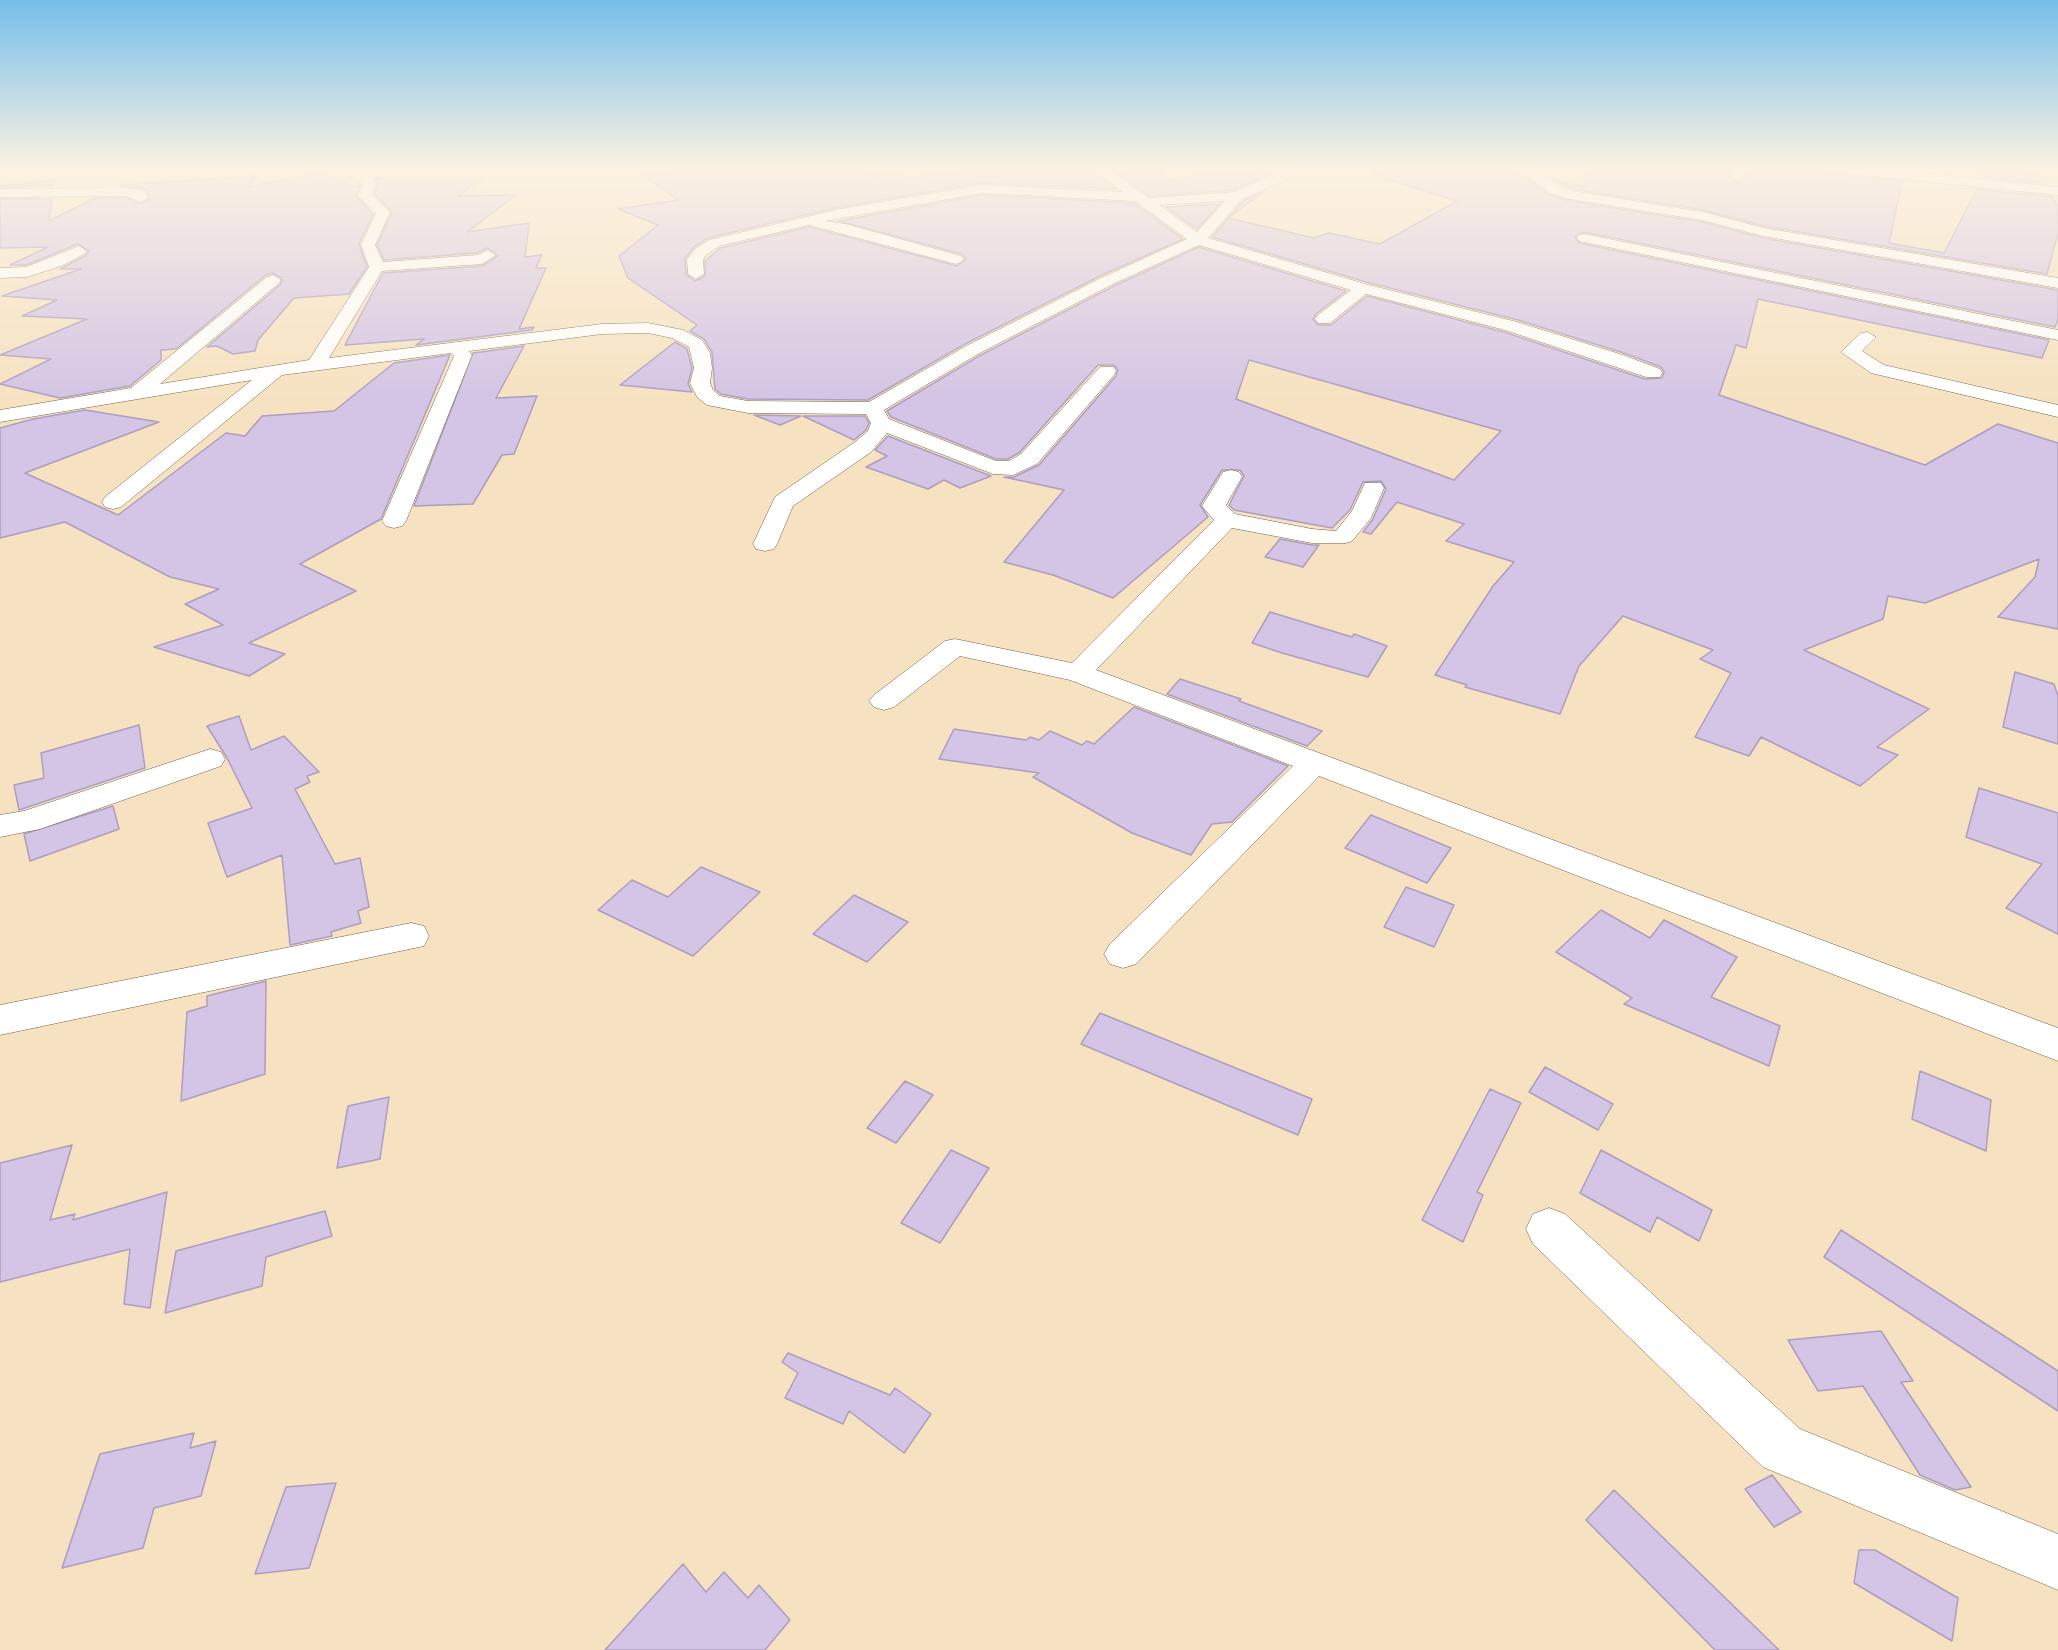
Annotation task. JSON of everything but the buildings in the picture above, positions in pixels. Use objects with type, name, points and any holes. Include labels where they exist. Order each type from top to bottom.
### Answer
[{"type":"street","points":[[368,245],[377,267]]},
{"type":"street","points":[[696,274],[695,260],[700,252],[711,245]]},
{"type":"street","points":[[906,245],[956,259]]},
{"type":"street","points":[[877,416],[972,350],[1109,280],[1187,245]]},
{"type":"street","points":[[1215,245],[1363,288],[1511,326],[1653,373]]},
{"type":"street","points":[[1618,245],[2058,335]]},
{"type":"street","points":[[1838,245],[2058,283]]},
{"type":"street","points":[[0,273],[27,272],[56,263],[79,251]]},
{"type":"street","points":[[377,267],[482,259],[488,255]]},
{"type":"street","points":[[315,365],[377,267]]},
{"type":"street","points":[[138,392],[273,280]]},
{"type":"street","points":[[1324,319],[1363,288]]},
{"type":"street","points":[[0,416],[276,370],[602,329],[648,328],[677,334],[696,344],[701,353],[703,368],[700,383],[704,393],[714,401],[748,407],[877,416],[993,466],[1012,468],[1029,459],[1107,371]]},
{"type":"street","points":[[1867,338],[1850,352],[1878,369],[2058,411]]},
{"type":"street","points":[[394,521],[463,355],[456,347]]},
{"type":"street","points":[[113,502],[276,370]]},
{"type":"street","points":[[765,544],[783,502],[863,447],[877,433],[877,416]]},
{"type":"street","points":[[1231,477],[1214,506],[1227,520],[1312,536],[1337,538],[1344,536],[1363,513],[1373,488]]},
{"type":"street","points":[[1078,673],[1227,520]]},
{"type":"street","points":[[884,701],[955,647],[1078,673],[2058,1045]]},
{"type":"street","points":[[0,826],[27,820],[210,759]]},
{"type":"street","points":[[1123,954],[1313,764]]},
{"type":"street","points":[[0,1020],[411,936]]},
{"type":"street","points":[[1549,1229],[1782,1448],[2058,1563]]}]
